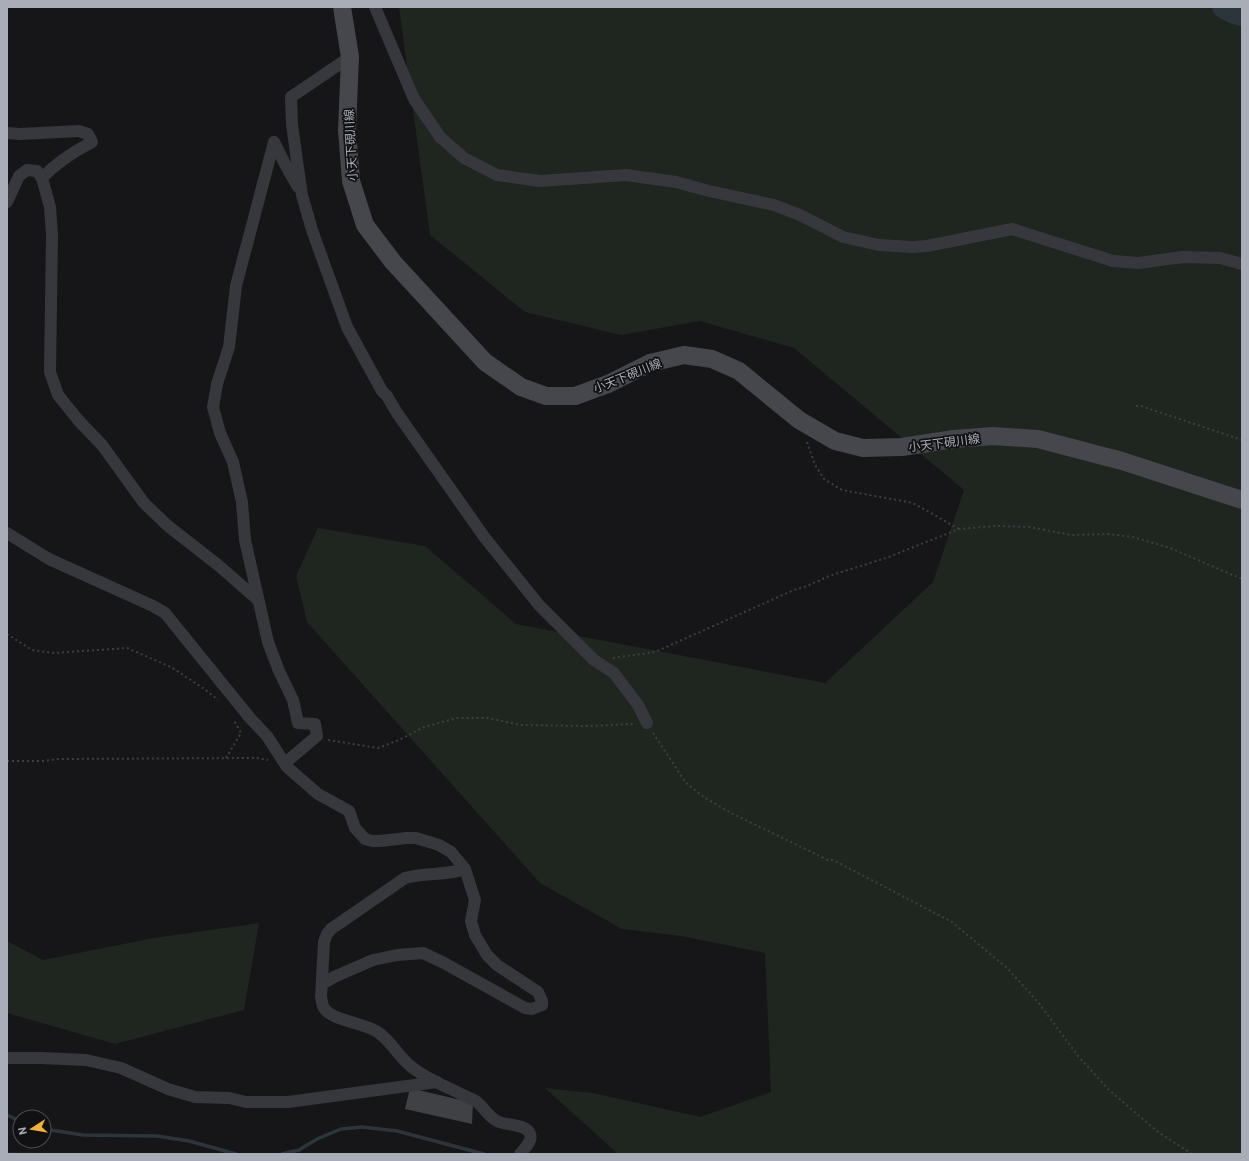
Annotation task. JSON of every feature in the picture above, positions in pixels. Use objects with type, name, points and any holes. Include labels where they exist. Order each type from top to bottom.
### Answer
[{"type":"main road","name":"小天下硯川線","points":[[342,7],[350,57],[347,130],[351,182],[365,225],[393,262],[485,362],[521,388],[546,396],[575,396],[608,384],[650,363],[684,356],[712,359],[739,371],[799,420],[835,441],[863,448],[902,447],[954,439],[993,436],[1038,439],[1122,461],[1242,500]]},
{"type":"street","points":[[375,7],[414,99],[440,137],[464,158],[497,175],[540,181],[626,175],[676,182],[709,191],[774,205],[800,215],[843,237],[879,245],[912,247],[927,246],[1012,230],[1112,260],[1138,264],[1183,257],[1220,258],[1242,264]]},
{"type":"street","points":[[350,57],[291,97],[294,139],[302,195],[322,260],[347,327],[382,391],[387,396],[396,413],[485,538],[539,605],[594,660],[614,673],[638,705],[647,724]]},
{"type":"street","points":[[7,133],[36,134],[79,131],[88,134],[92,142],[64,158],[52,167],[42,178]]},
{"type":"street","points":[[285,763],[317,736],[315,724],[298,723],[293,700],[278,672],[268,642],[257,599],[245,540],[242,502],[233,462],[220,433],[213,407],[229,347],[236,286],[274,142],[302,195]]},
{"type":"street","points":[[7,202],[19,176],[28,170],[37,171],[42,178],[50,207],[52,235],[50,372],[58,396],[79,421],[102,444],[144,503],[168,526],[218,565],[257,599]]},
{"type":"street","points":[[7,532],[48,559],[153,606],[165,613],[250,718],[267,736],[288,767],[318,794],[349,811],[355,828],[366,839],[372,841],[407,838],[426,840],[439,844],[451,852],[465,869],[475,900],[471,921],[475,935],[487,955],[497,965],[538,992],[542,1001],[542,1006],[532,1009],[525,1008],[423,953],[397,955],[373,960],[334,977],[322,984]]},
{"type":"street","points":[[465,869],[455,872],[405,878],[331,929],[326,934],[324,942],[321,997],[322,1006],[326,1011],[347,1021],[369,1027],[380,1033],[413,1069],[477,1102],[497,1121],[518,1126],[527,1130],[531,1134],[531,1140],[520,1154]]},
{"type":"street","points":[[7,1058],[86,1060],[121,1068],[168,1089],[195,1097],[229,1098],[246,1102],[288,1102],[437,1082]]},
{"type":"path","points":[[1136,406],[1141,406],[1242,440]]},
{"type":"path","points":[[799,420],[815,465],[824,479],[842,490],[913,503],[959,529]]},
{"type":"path","points":[[594,660],[655,652],[794,590],[808,586],[829,576],[886,558],[959,529],[996,526],[1030,527],[1071,535],[1109,534],[1133,537],[1170,548],[1242,579]]},
{"type":"path","points":[[7,634],[32,650],[54,653],[127,648],[171,667],[221,702]]},
{"type":"path","points":[[317,736],[328,740],[378,748],[424,728],[457,718],[488,718],[521,725],[589,726],[647,724],[686,783],[705,798],[733,814],[821,857],[828,860],[833,860],[952,922],[1007,968],[1038,1002],[1078,1056],[1109,1090],[1158,1132],[1192,1154]]},
{"type":"path","points":[[226,758],[242,733],[234,720]]},
{"type":"path","points":[[7,761],[44,761],[58,759],[257,758],[285,763]]},
{"type":"shaded area","points":[[399,7],[1242,7],[1242,1154],[618,1154],[545,1088],[593,1093],[700,1117],[771,1092],[765,953],[681,936],[622,929],[540,883],[307,622],[296,576],[318,528],[425,546],[516,624],[825,683],[933,582],[964,490],[794,348],[700,321],[621,335],[525,312],[430,235]]},
{"type":"shaded area","points":[[259,923],[244,1010],[115,1044],[7,1013],[7,941],[43,960],[154,938]]},
{"type":"shaded area","points":[[7,1152],[57,1153],[64,1154],[7,1154]]},
{"type":"building","points":[[410,1088],[473,1103],[472,1124],[405,1109]]},
{"type":"waterway","points":[[1223,7],[1234,13],[1242,15]]},
{"type":"waterway","points":[[7,1115],[12,1117]]},
{"type":"waterway","points":[[282,1154],[299,1150],[317,1139],[341,1129],[362,1127],[397,1131],[484,1154]]},
{"type":"waterway","points":[[52,1130],[83,1135],[157,1136],[189,1141],[236,1154]]}]
